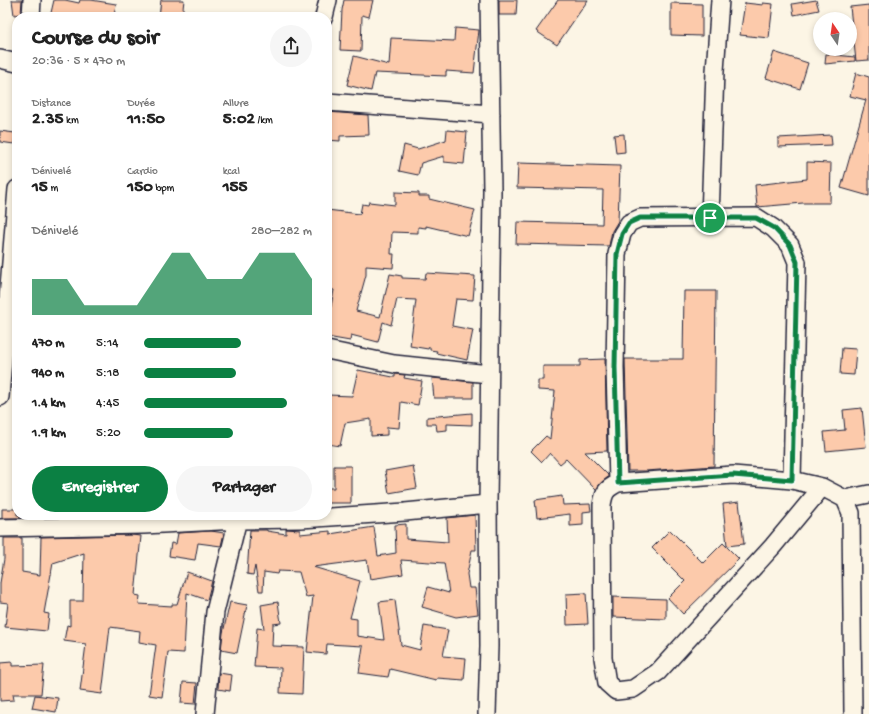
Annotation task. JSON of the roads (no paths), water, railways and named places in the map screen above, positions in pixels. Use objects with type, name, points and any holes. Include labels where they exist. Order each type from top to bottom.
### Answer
[{"type":"street","points":[[31,12],[32,0]]},
{"type":"street","points":[[325,12],[328,0]]},
{"type":"street","points":[[487,714],[489,646],[488,504],[492,191],[489,0]]},
{"type":"street","points":[[710,218],[714,71],[720,0]]},
{"type":"street","points":[[0,59],[12,62]]},
{"type":"street","points":[[332,102],[491,114]]},
{"type":"street","points":[[618,483],[615,367],[617,254],[622,234],[629,223],[640,218],[756,218],[774,228],[790,245],[797,262],[792,480]]},
{"type":"street","points":[[0,397],[12,252]]},
{"type":"street","points":[[332,351],[394,364],[489,374]]},
{"type":"street","points":[[822,487],[773,546],[658,672],[633,689],[616,691],[607,683],[603,658],[602,505],[604,494],[609,488],[618,483],[733,475],[792,480],[822,487],[845,499],[851,512],[853,714]]},
{"type":"street","points":[[845,499],[869,494]]},
{"type":"street","points":[[332,517],[488,504]]},
{"type":"street","points":[[0,528],[144,525],[203,520]]},
{"type":"street","points":[[205,714],[215,612],[238,520]]}]
